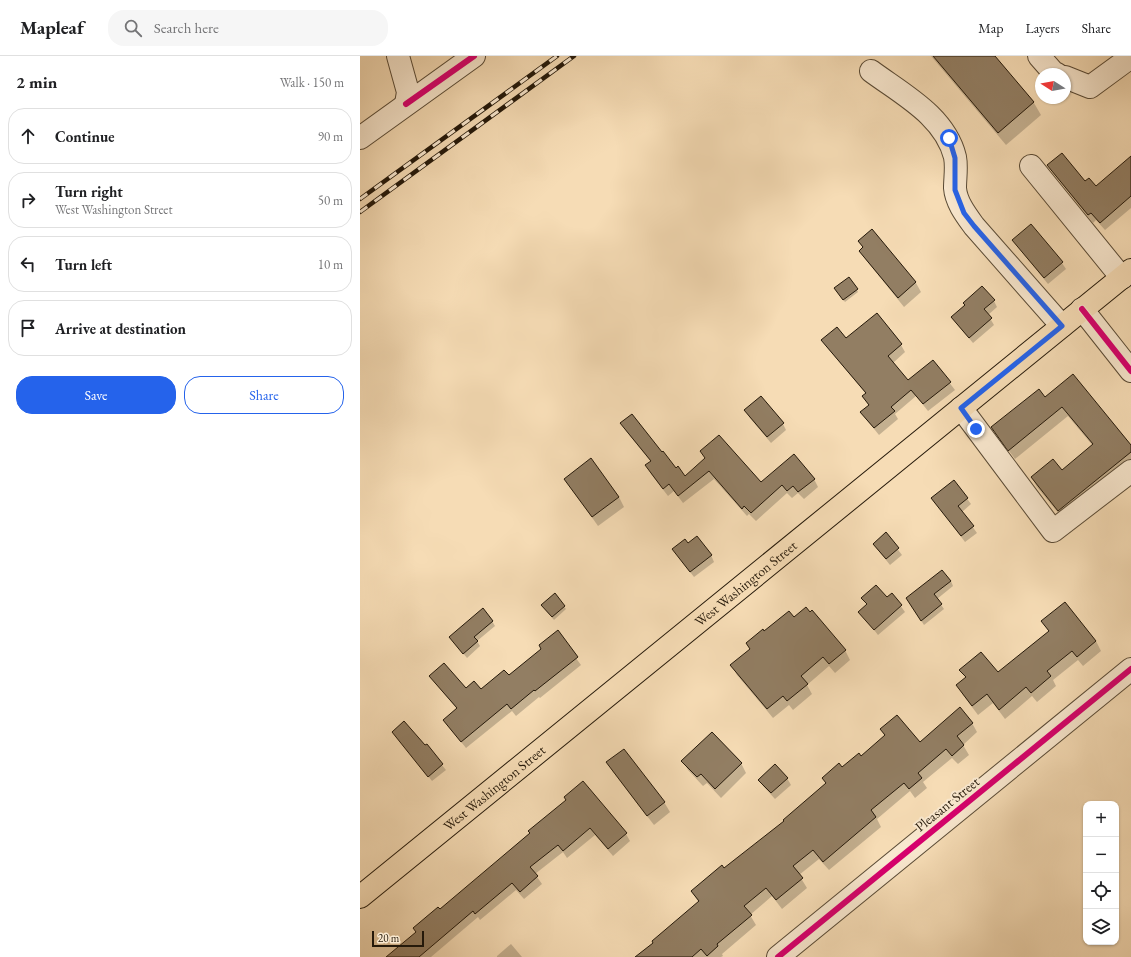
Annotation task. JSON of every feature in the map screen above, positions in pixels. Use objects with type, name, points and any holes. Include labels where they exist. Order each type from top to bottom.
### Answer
[{"type":"main road","name":"West Washington Street","points":[[362,892],[1126,274]]},
{"type":"street","points":[[398,56],[408,92],[406,104]]},
{"type":"street","points":[[360,138],[474,56]]},
{"type":"street","points":[[1039,56],[1050,68]]},
{"type":"street","points":[[1071,80],[1090,88],[1131,57]]},
{"type":"street","points":[[871,71],[929,114],[949,138],[955,158],[955,190],[964,213],[1062,326]]},
{"type":"street","points":[[1031,166],[1126,274]]},
{"type":"street","points":[[1082,310],[1131,371]]},
{"type":"street","points":[[961,408],[1053,531],[1131,471]]},
{"type":"street","name":"Pleasant Street","points":[[778,957],[1131,669]]},
{"type":"building","points":[[933,56],[995,56],[1034,102],[998,133]]},
{"type":"building","points":[[1062,153],[1085,181],[1089,178],[1096,186],[1131,156],[1131,196],[1100,223],[1091,213],[1088,215],[1047,165]]},
{"type":"building","points":[[1031,224],[1063,262],[1044,278],[1012,240]]},
{"type":"building","points":[[872,229],[916,282],[898,298],[859,251],[863,247],[858,241]]},
{"type":"building","points":[[849,277],[858,289],[843,300],[834,288]]},
{"type":"building","points":[[982,286],[995,300],[984,309],[992,318],[969,338],[951,317],[965,305],[963,303]]},
{"type":"building","points":[[877,313],[902,344],[888,356],[908,380],[933,360],[951,382],[923,404],[911,390],[891,407],[895,411],[874,428],[860,412],[869,405],[862,396],[866,393],[821,340],[837,327],[846,338]]},
{"type":"building","points":[[1073,374],[1131,445],[1131,452],[1058,511],[1031,477],[1053,459],[1062,470],[1093,444],[1062,407],[1008,451],[991,427],[1039,389],[1045,397]]},
{"type":"building","points":[[761,396],[784,423],[767,437],[744,410]]},
{"type":"building","points":[[632,414],[662,452],[663,451],[676,468],[678,466],[685,476],[705,458],[700,451],[719,435],[761,482],[794,454],[815,479],[798,492],[793,486],[787,491],[782,485],[751,513],[744,506],[742,509],[709,471],[678,496],[669,484],[663,489],[645,465],[651,461],[620,423]]},
{"type":"building","points":[[591,458],[619,497],[592,517],[564,479]]},
{"type":"building","points":[[954,480],[968,498],[958,506],[974,526],[961,536],[931,498]]},
{"type":"building","points":[[886,532],[899,548],[886,559],[873,544]]},
{"type":"building","points":[[697,536],[712,555],[690,572],[672,549],[685,539],[688,543]]},
{"type":"building","points":[[942,570],[951,581],[934,594],[942,604],[921,621],[906,598]]},
{"type":"building","points":[[876,585],[887,597],[892,593],[902,605],[874,630],[858,612],[867,604],[861,598]]},
{"type":"building","points":[[555,593],[565,606],[552,617],[541,605]]},
{"type":"building","points":[[1065,602],[1096,641],[1077,657],[1072,651],[1047,671],[1051,676],[1031,693],[1026,687],[999,710],[987,694],[972,706],[956,685],[966,677],[959,670],[981,652],[998,672],[1049,631],[1041,621]]},
{"type":"building","points":[[806,607],[810,612],[812,610],[846,650],[829,664],[823,657],[801,676],[808,684],[787,701],[783,696],[767,709],[730,665],[750,649],[746,643],[763,629],[764,631],[789,611],[794,617]]},
{"type":"building","points":[[483,608],[493,621],[474,637],[478,641],[463,654],[449,637]]},
{"type":"building","points":[[558,630],[578,657],[511,709],[507,704],[461,742],[443,720],[457,708],[429,676],[444,663],[466,688],[474,681],[481,689],[504,670],[509,675],[541,649],[539,645]]},
{"type":"building","points":[[960,707],[973,723],[957,736],[964,745],[952,756],[946,749],[918,773],[922,778],[909,789],[904,783],[871,810],[876,817],[823,862],[813,850],[793,866],[803,878],[776,900],[766,888],[744,906],[752,915],[717,944],[718,946],[707,956],[701,949],[692,957],[635,957],[653,943],[652,941],[699,901],[691,891],[722,865],[724,868],[784,821],[783,820],[826,783],[822,778],[839,763],[842,767],[859,753],[861,756],[885,735],[880,729],[897,715],[920,742]]},
{"type":"building","points":[[404,721],[425,745],[427,744],[443,764],[428,777],[392,732]]},
{"type":"building","points":[[712,732],[742,763],[715,789],[701,774],[697,777],[681,761]]},
{"type":"building","points":[[624,749],[665,802],[647,816],[606,762]]},
{"type":"building","points":[[775,764],[788,778],[771,793],[758,780]]},
{"type":"building","points":[[583,781],[627,833],[608,849],[590,828],[563,851],[558,845],[530,867],[538,876],[520,892],[512,883],[475,914],[473,911],[419,957],[386,957],[416,932],[413,928],[438,907],[440,909],[530,833],[528,831],[566,800],[564,797]]},
{"type":"railway","points":[[360,199],[557,56]]},
{"type":"railway","points":[[360,212],[574,56]]},
{"type":"cycle path","points":[[406,104],[474,56]]},
{"type":"cycle path","points":[[1082,309],[1131,371]]},
{"type":"cycle path","points":[[778,957],[1131,669]]},
{"type":"route","points":[[949,138],[955,158],[955,190],[964,213],[1062,326],[961,408],[976,429]]}]
